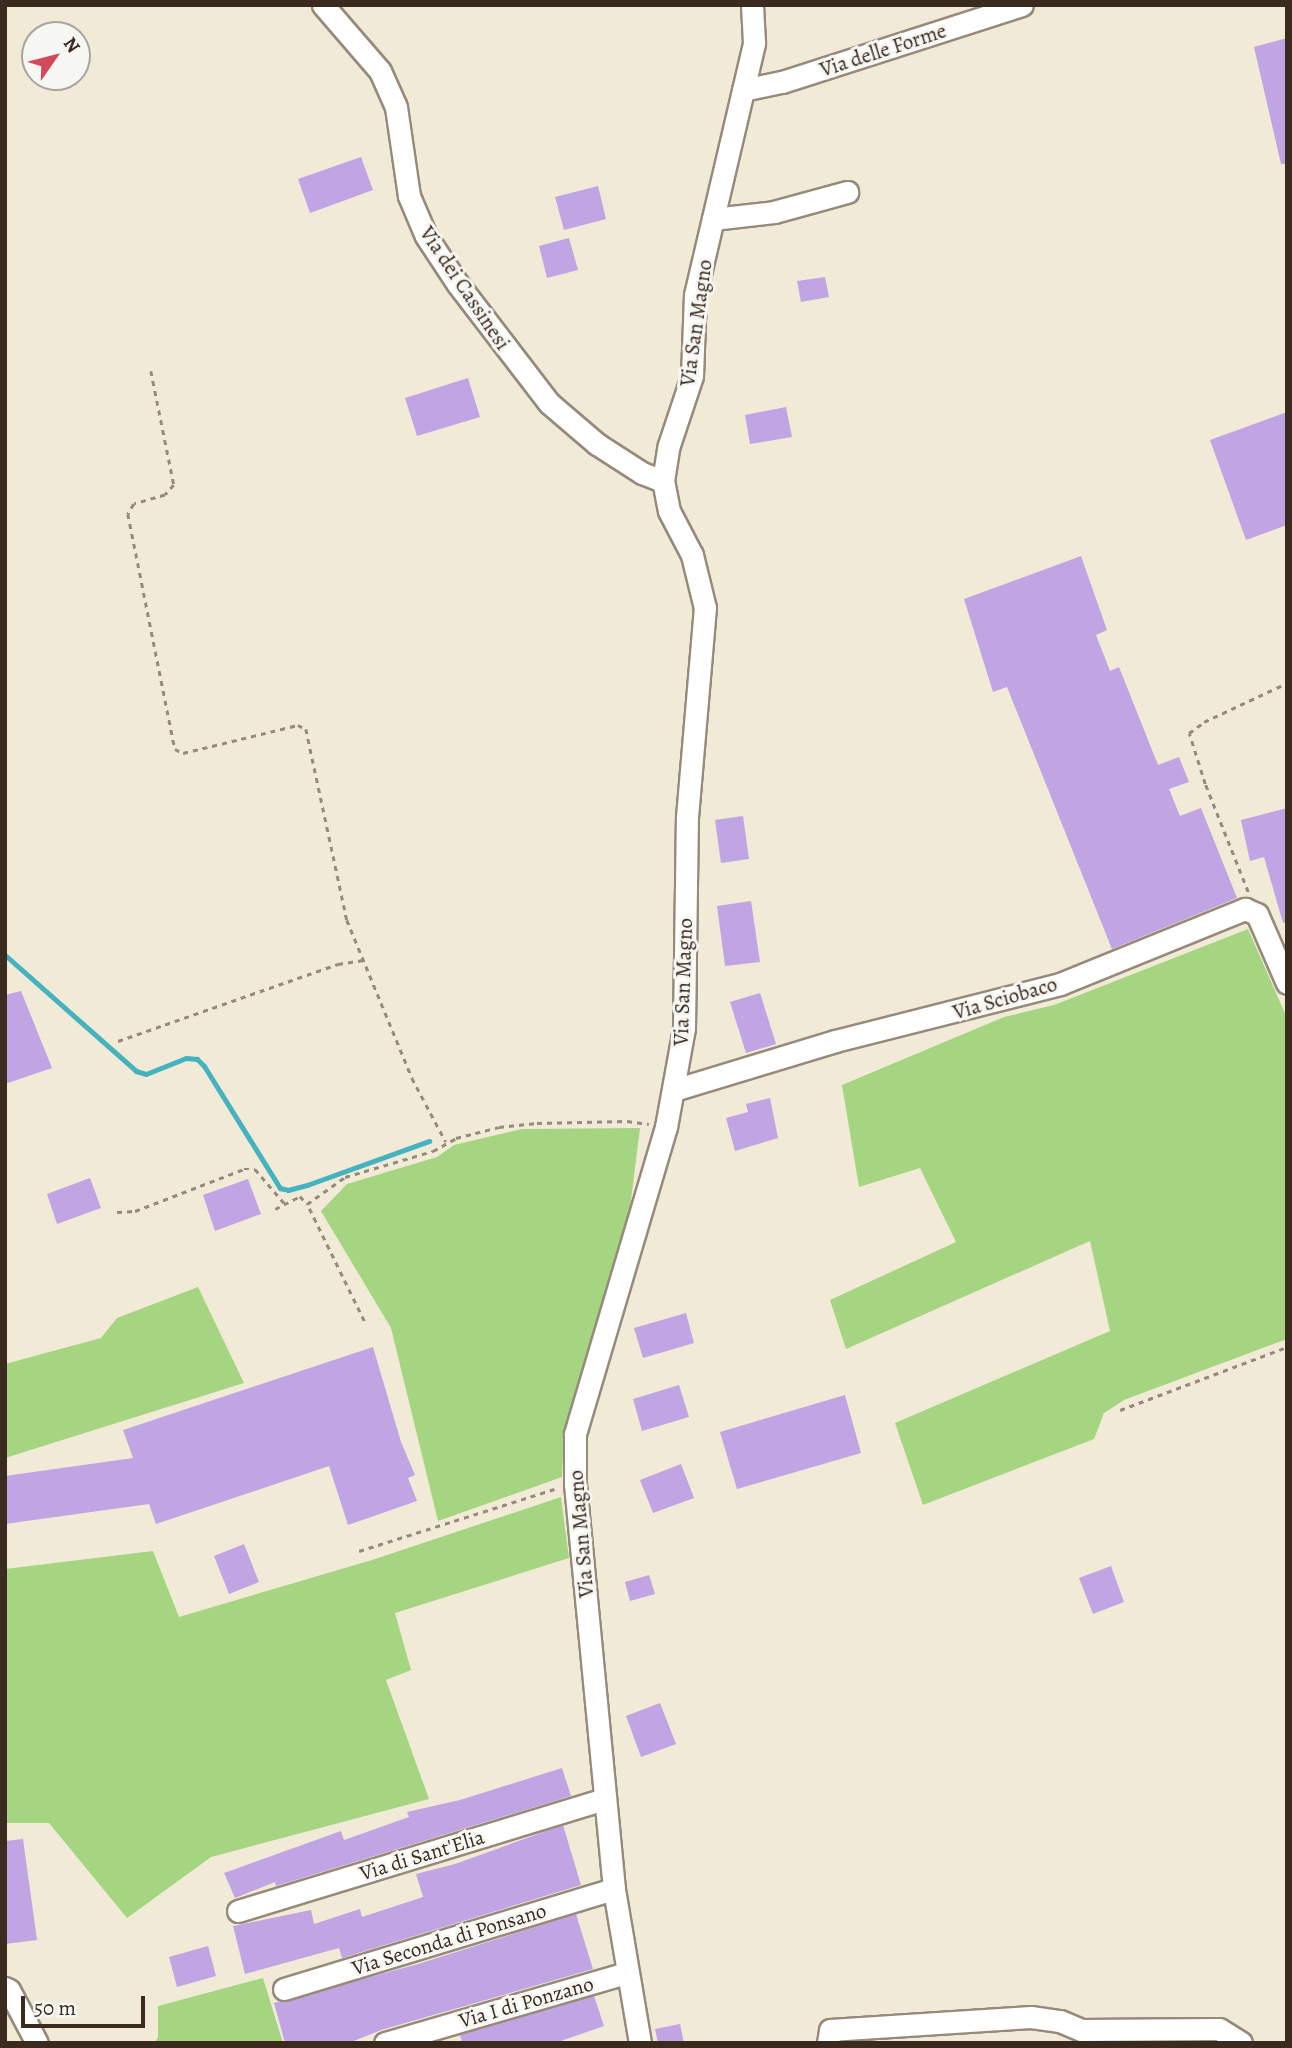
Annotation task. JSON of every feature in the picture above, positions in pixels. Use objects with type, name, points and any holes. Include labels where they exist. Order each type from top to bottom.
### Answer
[{"type":"street","name":"Via dei Cassinesi","points":[[323,5],[380,71],[396,107],[409,196],[426,236],[457,283],[549,403],[597,444],[642,472],[663,481]]},
{"type":"street","name":"Via San Magno","points":[[640,2043],[626,1973],[614,1889],[575,1483],[575,1433],[666,1127],[684,1028],[687,817],[705,608],[692,555],[669,511],[663,481],[669,445],[692,376],[695,295],[754,43],[752,5]]},
{"type":"street","name":"Via delle Forme","points":[[743,90],[782,82],[1022,5]]},
{"type":"street","points":[[713,219],[754,216],[846,192]]},
{"type":"street","name":"Via Sciobaco","points":[[674,1090],[835,1041],[1060,984],[1245,909],[1257,915]]},
{"type":"street","points":[[1257,915],[1287,983]]},
{"type":"street","name":"Via di Sant'Elia","points":[[238,1911],[605,1799]]},
{"type":"street","name":"Via Seconda di Ponsano","points":[[285,1989],[614,1889]]},
{"type":"street","name":"Via I di Ponzano","points":[[385,2043],[626,1973]]},
{"type":"street","points":[[5,1988],[9,1990],[37,2043]]},
{"type":"street","points":[[828,2043],[830,2030],[1031,2017],[1060,2021],[1080,2030],[1210,2043]]},
{"type":"street","points":[[1165,2038],[1219,2029],[1241,2043]]},
{"type":"path","points":[[150,370],[174,485],[165,495],[134,504],[128,514],[175,749],[183,753],[298,725],[306,729],[340,895],[412,1078],[446,1142]]},
{"type":"path","points":[[1257,915],[1205,784],[1189,733],[1204,722],[1287,683]]},
{"type":"path","points":[[118,1041],[338,964],[364,960]]},
{"type":"path","points":[[307,1204],[345,1177],[433,1152],[446,1142],[499,1127],[537,1122],[627,1121],[666,1127]]},
{"type":"path","points":[[117,1213],[135,1211],[244,1168],[255,1169],[285,1204]]},
{"type":"path","points":[[275,1209],[300,1196],[307,1204],[364,1321]]},
{"type":"path","points":[[1120,1410],[1287,1347]]},
{"type":"path","points":[[359,1551],[575,1483]]},
{"type":"green space","points":[[1248,929],[1287,1018],[1287,1339],[1124,1400],[1104,1413],[1094,1439],[923,1505],[895,1423],[1110,1331],[1090,1241],[846,1349],[830,1300],[956,1242],[920,1168],[859,1187],[842,1085],[1004,1017],[1054,1005]]},
{"type":"green space","points":[[640,1128],[630,1208],[564,1432],[562,1477],[438,1521],[391,1328],[321,1211],[347,1184],[437,1157],[454,1145],[522,1129]]},
{"type":"green space","points":[[198,1287],[244,1383],[5,1458],[5,1364],[101,1338],[117,1318]]},
{"type":"green space","points":[[561,1497],[569,1558],[395,1613],[411,1670],[386,1680],[429,1799],[211,1857],[127,1918],[49,1823],[5,1823],[5,1569],[153,1551],[179,1617],[372,1560]]},
{"type":"green space","points":[[263,1978],[283,2043],[155,2043],[158,2037],[158,2006]]},
{"type":"building","points":[[1287,38],[1287,164],[1281,164],[1254,47]]},
{"type":"building","points":[[361,157],[373,190],[310,213],[298,179]]},
{"type":"building","points":[[598,186],[606,219],[564,230],[555,197]]},
{"type":"building","points":[[569,238],[578,270],[547,278],[539,246]]},
{"type":"building","points":[[825,277],[829,297],[801,302],[797,281]]},
{"type":"building","points":[[468,378],[480,417],[417,436],[405,398]]},
{"type":"building","points":[[786,407],[792,437],[750,444],[745,415]]},
{"type":"building","points":[[1287,412],[1287,525],[1246,540],[1210,440]]},
{"type":"building","points":[[1081,556],[1107,630],[1096,635],[1110,671],[1119,667],[1158,765],[1179,757],[1189,782],[1169,789],[1180,816],[1201,808],[1237,898],[1112,949],[1007,687],[993,692],[964,599]]},
{"type":"building","points":[[1287,808],[1287,922],[1283,923],[1264,857],[1250,861],[1241,820]]},
{"type":"building","points":[[743,816],[749,859],[721,863],[715,820]]},
{"type":"building","points":[[751,901],[760,962],[725,966],[717,906]]},
{"type":"building","points":[[21,991],[52,1068],[5,1084],[5,995]]},
{"type":"building","points":[[760,993],[776,1044],[746,1053],[730,1002]]},
{"type":"building","points":[[770,1098],[778,1138],[735,1151],[726,1118],[748,1112],[746,1104]]},
{"type":"building","points":[[90,1178],[101,1208],[57,1224],[47,1194]]},
{"type":"building","points":[[248,1179],[261,1214],[215,1231],[203,1195]]},
{"type":"building","points":[[686,1313],[694,1343],[643,1358],[634,1328]]},
{"type":"building","points":[[373,1347],[401,1442],[415,1475],[408,1478],[417,1501],[348,1525],[329,1466],[156,1524],[149,1504],[5,1524],[5,1476],[133,1458],[123,1430]]},
{"type":"building","points":[[679,1385],[689,1417],[642,1431],[633,1399]]},
{"type":"building","points":[[845,1395],[861,1453],[737,1489],[720,1432]]},
{"type":"building","points":[[681,1464],[694,1498],[653,1513],[640,1480]]},
{"type":"building","points":[[244,1544],[259,1582],[229,1594],[214,1556]]},
{"type":"building","points":[[1111,1566],[1124,1602],[1093,1614],[1079,1578]]},
{"type":"building","points":[[649,1575],[655,1594],[630,1601],[625,1582]]},
{"type":"building","points":[[660,1703],[676,1744],[641,1757],[626,1716]]},
{"type":"building","points":[[562,1768],[571,1796],[276,1886],[275,1882],[235,1898],[224,1873],[341,1831],[344,1840],[409,1817],[407,1812],[460,1800]]},
{"type":"building","points":[[563,1825],[581,1885],[342,1958],[339,1948],[245,1974],[233,1926],[311,1910],[314,1924],[360,1909],[362,1917],[423,1897],[416,1874],[455,1864]]},
{"type":"building","points":[[23,1839],[37,1940],[5,1944],[5,1841]]},
{"type":"building","points":[[576,1914],[593,1969],[381,2030],[349,2043],[285,2043],[274,2003],[418,1964]]},
{"type":"building","points":[[208,1946],[216,1976],[177,1987],[169,1957]]},
{"type":"building","points":[[594,1996],[604,2026],[555,2043],[462,2043],[460,2035]]},
{"type":"building","points":[[680,2024],[684,2043],[658,2043],[655,2029]]},
{"type":"waterway","points":[[5,955],[136,1071],[146,1074],[186,1058],[197,1059],[280,1188],[288,1190],[307,1185],[429,1141]]}]
